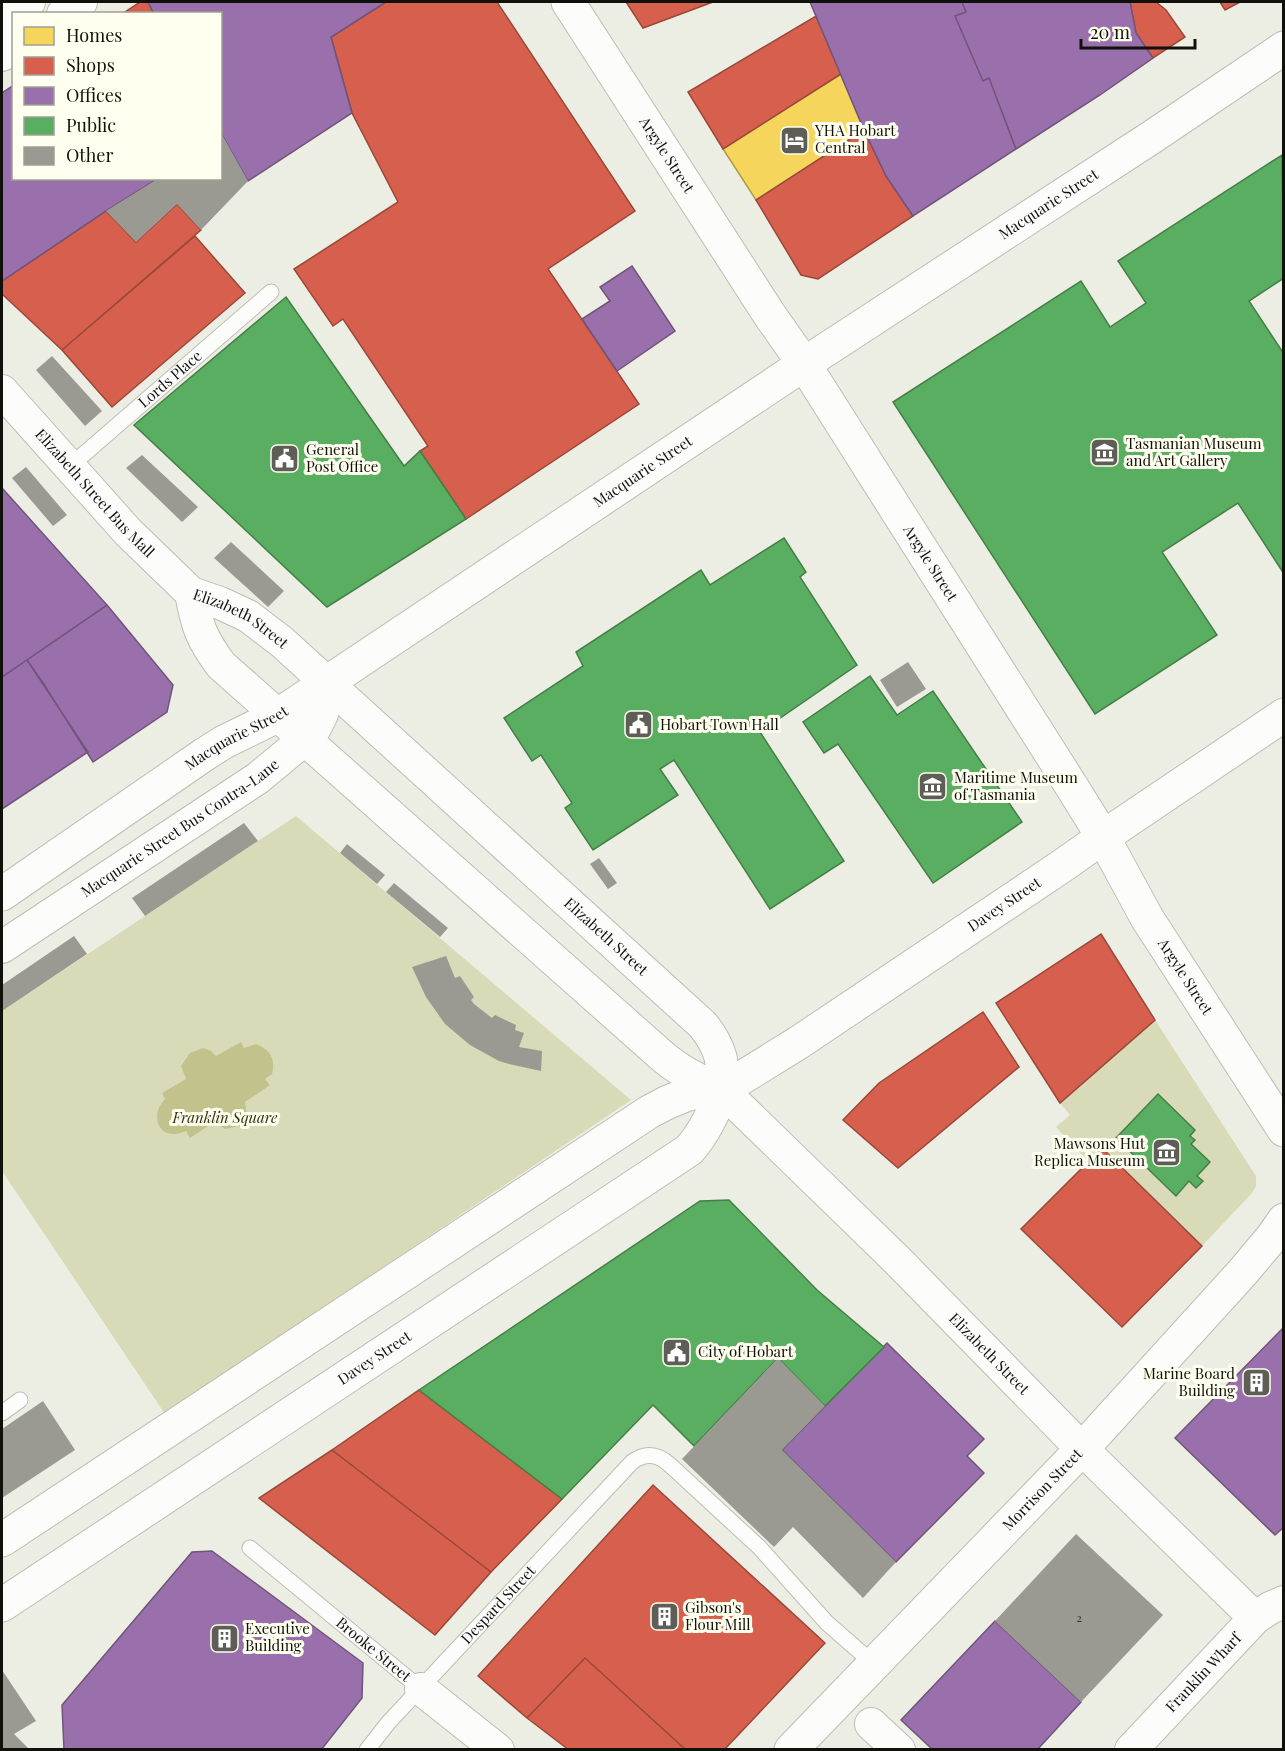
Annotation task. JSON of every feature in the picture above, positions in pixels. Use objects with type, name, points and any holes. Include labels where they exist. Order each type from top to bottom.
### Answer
[{"type":"main road","name":"Argyle Street","points":[[568,2],[769,314],[804,364],[1102,837],[1147,918],[1284,1131]]},
{"type":"main road","name":"Macquarie Street","points":[[2,894],[224,742],[277,716],[804,364],[1284,48]]},
{"type":"main road","name":"Davey Street","points":[[2,1540],[649,1112],[685,1095],[722,1090],[807,1037],[1284,715]]},
{"type":"main road","name":"Davey Street","points":[[2,1605],[689,1150],[709,1123],[722,1090]]},
{"type":"main road","name":"Morrison Street","points":[[791,1749],[1082,1449],[1242,1273],[1284,1220]]},
{"type":"street","points":[[14,12],[29,2]]},
{"type":"street","points":[[66,12],[81,2]]},
{"type":"street","name":"Elizabeth Street Bus Mall","points":[[2,391],[128,532],[191,593]]},
{"type":"street","name":"Elizabeth Street","points":[[722,1090],[721,1055],[715,1040],[703,1025],[282,642],[248,616],[191,593],[196,622],[207,646],[221,665],[661,1056],[690,1076],[722,1090],[898,1261],[1082,1449],[1255,1618]]},
{"type":"street","name":"Macquarie Street Bus Contra-Lane","points":[[2,947],[258,778],[315,728],[326,699],[327,683]]},
{"type":"street","name":"Franklin Wharf","points":[[1131,1749],[1255,1618],[1284,1602]]},
{"type":"street","name":"Brooke Street","points":[[421,1689],[498,1749]]},
{"type":"street","points":[[871,1724],[898,1749]]},
{"type":"lane","name":"Lords Place","points":[[69,467],[271,292]]},
{"type":"lane","points":[[2,1413],[20,1400]]},
{"type":"lane","name":"Despard Street","points":[[367,1749],[388,1723],[632,1462],[649,1455],[665,1460],[759,1547],[826,1623],[874,1664]]},
{"type":"lane","name":"Brooke Street","points":[[250,1548],[421,1689]]},
{"type":"green space","name":"Franklin Square","points":[[296,816],[631,1100],[165,1414],[2,1171],[2,1011]]},
{"type":"green space","points":[[1155,1020],[1256,1176],[1256,1186],[1252,1193],[1202,1246],[1102,1148],[1088,1161],[1056,1127],[1070,1115],[1060,1103]]},
{"type":"shaded area","points":[[241,1042],[244,1048],[256,1044],[265,1049],[271,1055],[273,1063],[272,1074],[265,1079],[270,1085],[245,1102],[247,1116],[240,1126],[225,1129],[214,1122],[190,1138],[186,1131],[169,1134],[163,1131],[157,1120],[157,1113],[165,1099],[162,1093],[186,1079],[181,1066],[190,1053],[203,1048],[216,1056]]},
{"type":"building: Homes","name":"YHA Hobart Central","points":[[841,74],[864,130],[756,200],[723,149]]},
{"type":"building: Shops","points":[[140,2],[148,2],[153,12],[125,12]]},
{"type":"building: Shops","points":[[386,2],[497,2],[635,211],[548,269],[639,404],[466,519],[420,451],[428,446],[343,319],[333,326],[294,269],[398,202],[352,113],[331,37]]},
{"type":"building: Shops","points":[[626,2],[713,2],[643,28]]},
{"type":"building: Shops","points":[[1130,2],[1156,2],[1166,10],[1185,37],[1153,58],[1136,33]]},
{"type":"building: Shops","points":[[1220,2],[1240,2],[1225,10]]},
{"type":"building: Shops","points":[[816,16],[841,74],[723,149],[688,92]]},
{"type":"building: Shops","points":[[864,130],[886,176],[913,216],[818,279],[801,275],[756,200]]},
{"type":"building: Shops","points":[[177,204],[201,230],[62,350],[2,294],[2,281],[106,211],[136,242]]},
{"type":"building: Shops","points":[[195,236],[245,293],[112,407],[62,350]]},
{"type":"building: Shops","points":[[1101,934],[1155,1020],[1060,1103],[996,1003]]},
{"type":"building: Shops","points":[[983,1012],[1019,1067],[898,1168],[843,1120],[879,1083]]},
{"type":"building: Shops","points":[[1102,1148],[1202,1246],[1122,1327],[1021,1229]]},
{"type":"building: Shops","points":[[419,1390],[562,1499],[491,1572],[332,1450]]},
{"type":"building: Shops","points":[[332,1450],[491,1572],[435,1635],[259,1498]]},
{"type":"building: Shops","name":"Gibson's Flour Mill","points":[[653,1485],[825,1643],[724,1750],[686,1750],[585,1658],[527,1718],[478,1676]]},
{"type":"building: Shops","points":[[585,1658],[686,1750],[569,1750],[527,1718]]},
{"type":"building: Offices","points":[[148,2],[386,2],[331,37],[352,113],[248,181],[222,135],[222,12],[153,12]]},
{"type":"building: Offices","points":[[810,2],[962,2],[966,12],[955,16],[983,81],[989,78],[1016,149],[913,216],[886,176]]},
{"type":"building: Offices","points":[[962,2],[1130,2],[1136,33],[1153,58],[1016,149],[989,78],[983,81],[955,16],[966,12]]},
{"type":"building: Offices","points":[[12,86],[12,180],[156,180],[2,281],[2,93]]},
{"type":"building: Offices","points":[[632,266],[675,331],[617,371],[582,319],[610,301],[600,287]]},
{"type":"building: Offices","points":[[2,488],[107,605],[2,677]]},
{"type":"building: Offices","points":[[107,605],[173,685],[167,712],[93,762],[27,660]]},
{"type":"building: Offices","points":[[27,660],[88,752],[2,809],[2,677]]},
{"type":"building: Offices","name":"Marine Board Building","points":[[1284,1327],[1284,1527],[1275,1535],[1175,1438]]},
{"type":"building: Offices","points":[[887,1343],[984,1439],[967,1456],[984,1473],[896,1562],[782,1450]]},
{"type":"building: Offices","name":"Executive Building","points":[[212,1551],[363,1663],[362,1698],[321,1750],[64,1750],[62,1705],[192,1552]]},
{"type":"building: Offices","points":[[995,1621],[1081,1702],[1037,1750],[933,1750],[901,1720]]},
{"type":"building: Public","name":"Tasmanian Museum and Art Gallery","points":[[1282,155],[1284,278],[1249,301],[1284,354],[1284,574],[1238,503],[1162,552],[1217,635],[1095,714],[893,402],[1081,281],[1110,327],[1146,303],[1118,261]]},
{"type":"building: Public","name":"General Post Office","points":[[286,297],[404,466],[420,451],[466,519],[327,607],[134,425]]},
{"type":"building: Public","name":"Hobart Town Hall","points":[[784,538],[806,572],[800,577],[857,665],[760,732],[844,861],[770,909],[674,760],[660,769],[678,795],[593,850],[565,808],[572,803],[541,755],[532,761],[504,718],[583,666],[576,652],[701,570],[710,585]]},
{"type":"building: Public","name":"Maritime Museum of Tasmania","points":[[870,676],[897,715],[933,691],[1022,822],[933,883],[838,744],[824,753],[803,722]]},
{"type":"building: Public","name":"Mawsons Hut Replica Museum","points":[[1158,1094],[1195,1130],[1190,1136],[1195,1140],[1191,1144],[1210,1162],[1197,1176],[1203,1181],[1196,1188],[1189,1181],[1176,1196],[1116,1138]]},
{"type":"building: Public","name":"City of Hobart","points":[[729,1200],[817,1290],[884,1347],[825,1406],[778,1358],[694,1446],[653,1405],[562,1499],[419,1390],[700,1201]]},
{"type":"building: Other","points":[[222,135],[248,181],[201,230],[177,204],[136,242],[106,211],[156,180],[222,180]]},
{"type":"building: Other","points":[[52,356],[102,411],[85,426],[36,370]]},
{"type":"building: Other","points":[[142,455],[198,507],[182,522],[126,468]]},
{"type":"building: Other","points":[[26,467],[67,515],[53,526],[12,478]]},
{"type":"building: Other","points":[[231,542],[284,591],[268,607],[214,558]]},
{"type":"building: Other","points":[[908,662],[926,689],[897,707],[880,680]]},
{"type":"building: Other","points":[[244,823],[258,841],[145,916],[132,898]]},
{"type":"building: Other","points":[[347,844],[385,875],[377,884],[340,853]]},
{"type":"building: Other","points":[[599,858],[617,883],[608,889],[590,864]]},
{"type":"building: Other","points":[[394,883],[448,928],[440,937],[386,892]]},
{"type":"building: Other","points":[[74,936],[87,954],[2,1011],[2,985]]},
{"type":"building: Other","points":[[446,956],[455,978],[460,976],[474,997],[471,1000],[474,1004],[492,1018],[495,1015],[516,1025],[515,1030],[524,1033],[519,1047],[542,1051],[541,1071],[499,1061],[470,1045],[445,1024],[426,997],[412,967]]},
{"type":"building: Other","points":[[778,1358],[825,1406],[782,1450],[896,1562],[863,1598],[793,1527],[774,1547],[682,1459]]},
{"type":"building: Other","points":[[43,1401],[75,1450],[2,1498],[2,1429]]},
{"type":"building: Other","points":[[1076,1534],[1163,1615],[1081,1702],[995,1621]]},
{"type":"building: Other","points":[[2,1670],[36,1721],[14,1734],[30,1750],[2,1750]]},
{"type":"place","name":"YHA Hobart Central","points":[[794,140]]},
{"type":"place","name":"Tasmanian Museum and Art Gallery","points":[[1105,453]]},
{"type":"place","name":"General Post Office","points":[[285,459]]},
{"type":"place","name":"Hobart Town Hall","points":[[639,725]]},
{"type":"place","name":"Maritime Museum of Tasmania","points":[[933,787]]},
{"type":"place","name":"Mawsons Hut Replica Museum","points":[[1166,1153]]},
{"type":"place","name":"City of Hobart","points":[[677,1352]]},
{"type":"place","name":"Marine Board Building","points":[[1256,1383]]},
{"type":"place","name":"Gibson's Flour Mill","points":[[664,1617]]},
{"type":"place","name":"Executive Building","points":[[224,1638]]}]
